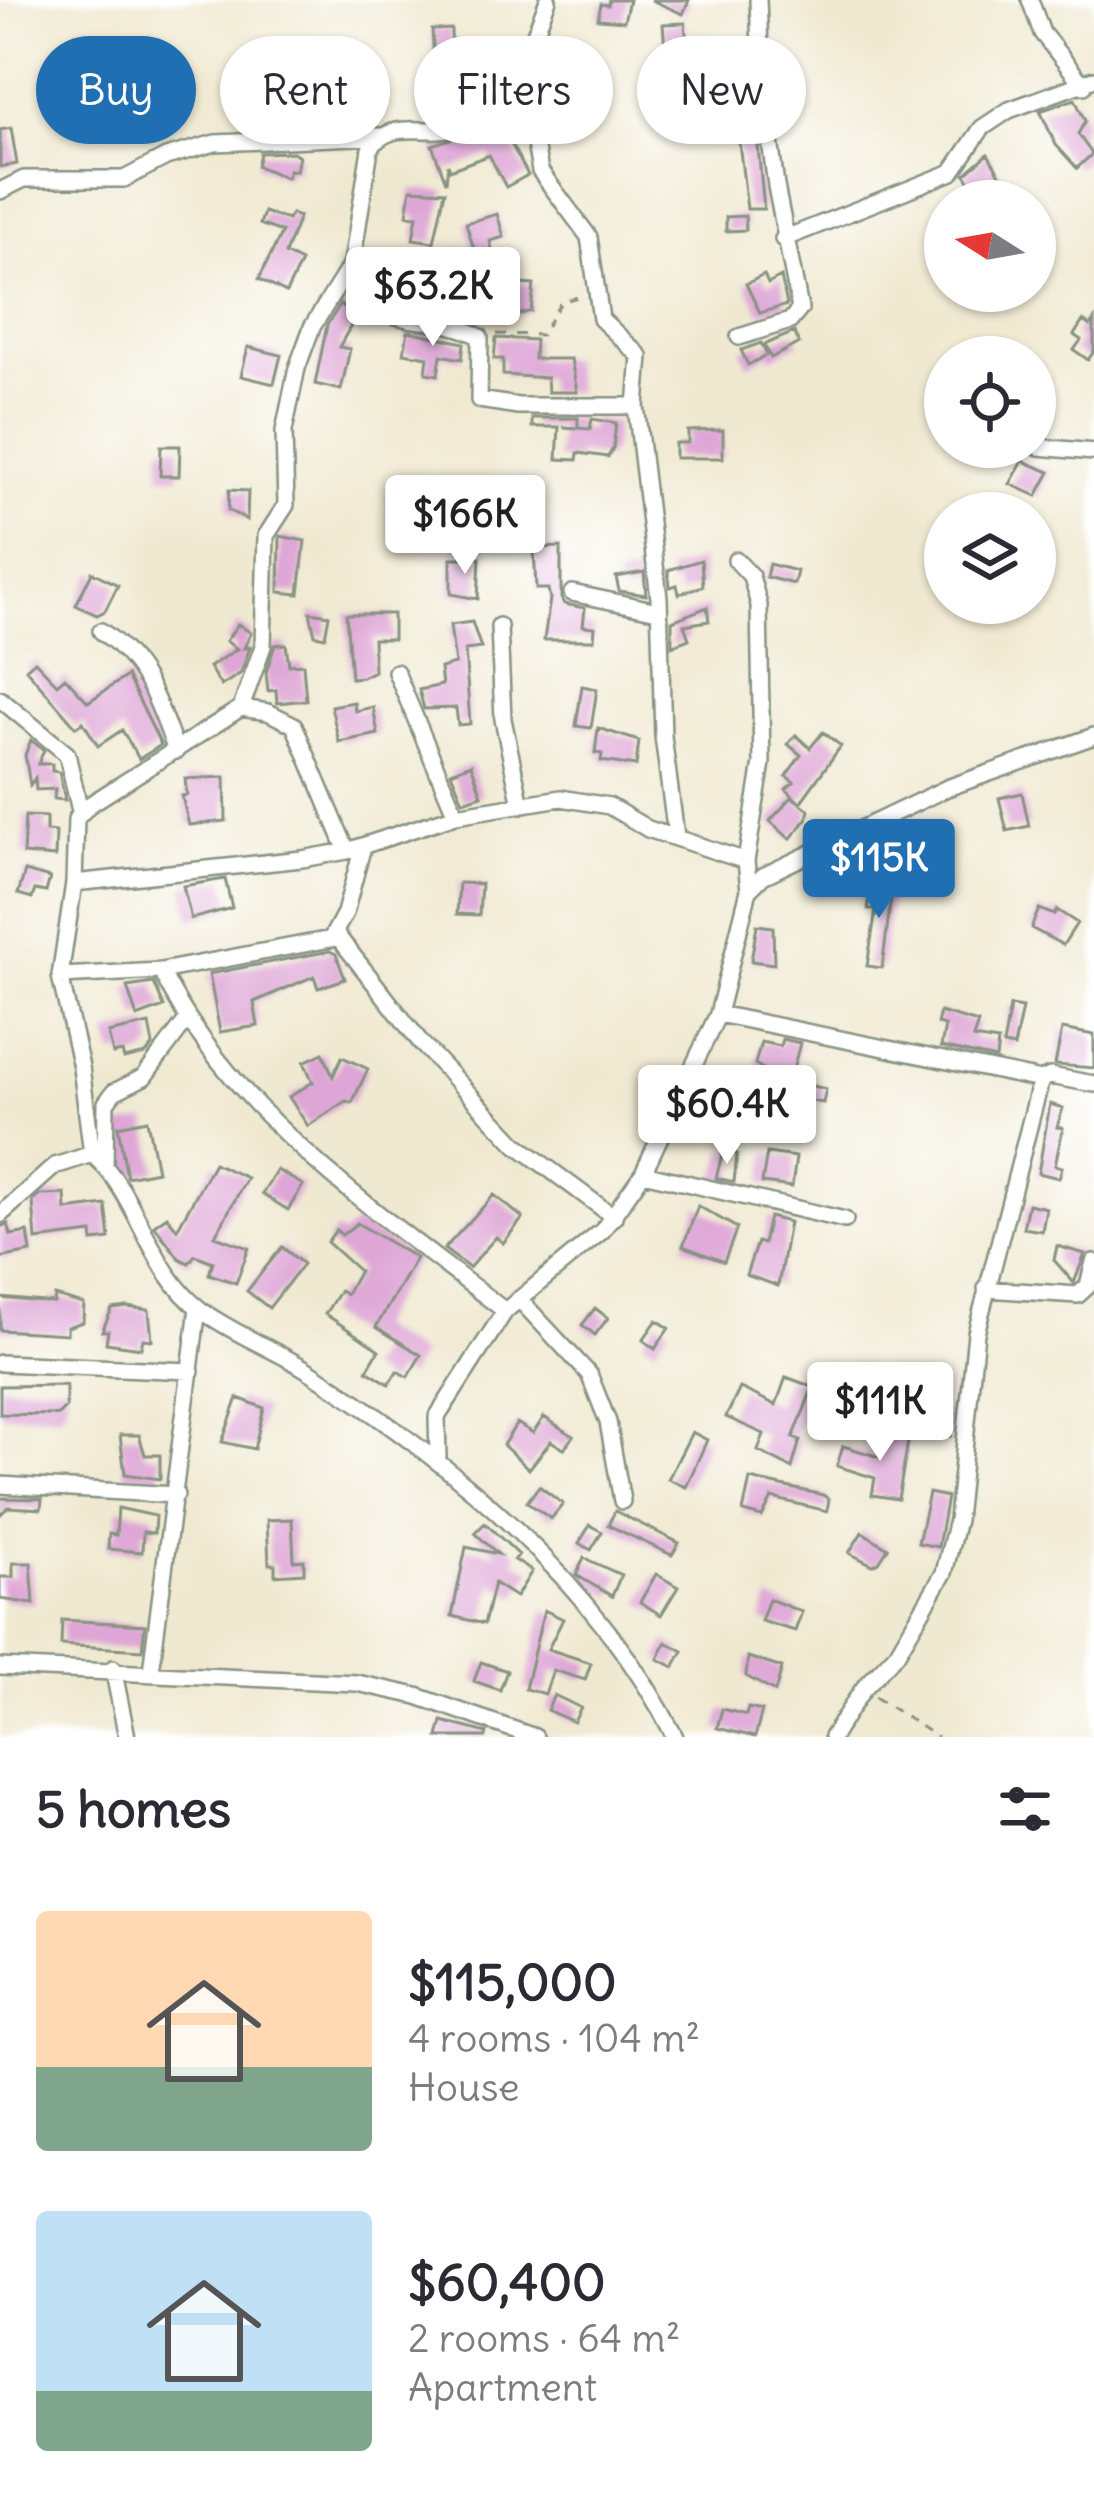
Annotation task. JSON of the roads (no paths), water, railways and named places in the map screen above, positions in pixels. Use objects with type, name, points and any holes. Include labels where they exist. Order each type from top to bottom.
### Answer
[{"type":"street","points":[[390,135],[456,128],[473,119],[522,66],[548,0]]},
{"type":"street","points":[[740,337],[790,321],[800,309],[783,238],[761,71],[758,0]]},
{"type":"street","points":[[783,238],[952,172],[982,128],[1009,110],[1089,82],[1042,33],[1030,0]]},
{"type":"street","points":[[0,191],[23,179],[124,178],[166,157],[220,143]]},
{"type":"street","points":[[80,812],[241,708],[252,690],[263,646],[266,536],[286,505],[284,431],[297,368],[312,327],[347,274],[373,144]]},
{"type":"street","points":[[535,144],[540,171],[589,237],[595,295],[606,327],[640,356],[636,406],[658,611],[663,736],[676,836]]},
{"type":"street","points":[[347,274],[367,303],[386,315],[480,337],[475,393],[479,400],[518,406],[636,406]]},
{"type":"street","points":[[1056,449],[1094,452]]},
{"type":"street","points":[[438,1457],[437,1418],[505,1311],[578,1253],[614,1216],[643,1173],[718,1014],[749,890],[746,861],[762,763],[759,605],[751,576],[736,560]]},
{"type":"street","points":[[572,592],[658,611]]},
{"type":"street","points":[[499,626],[503,719],[521,805]]},
{"type":"street","points":[[101,631],[129,650],[145,672],[176,751]]},
{"type":"street","points":[[396,672],[456,815]]},
{"type":"street","points":[[0,699],[67,754],[75,769],[80,812],[60,976],[98,1160],[147,1240],[198,1308],[313,1373],[438,1457],[516,1529],[626,1654],[675,1737]]},
{"type":"street","points":[[60,976],[161,971],[320,943],[336,934],[355,849],[294,725],[277,715],[241,708]]},
{"type":"street","points":[[749,890],[763,876],[947,788],[1094,736]]},
{"type":"street","points":[[74,883],[225,871],[355,849],[456,815],[590,800],[648,829],[746,861]]},
{"type":"street","points":[[336,934],[422,1044],[517,1145],[614,1216]]},
{"type":"street","points":[[161,971],[186,1021],[311,1157],[505,1311]]},
{"type":"street","points":[[718,1014],[1041,1080],[1050,1076],[1094,1084]]},
{"type":"street","points":[[98,1160],[106,1103],[114,1092],[144,1077],[186,1021]]},
{"type":"street","points":[[832,1737],[863,1689],[897,1653],[944,1573],[957,1520],[967,1395],[986,1289],[1041,1080]]},
{"type":"street","points":[[0,1215],[56,1166],[98,1160]]},
{"type":"street","points":[[643,1173],[844,1220]]},
{"type":"street","points":[[986,1289],[1078,1295],[1088,1286],[1094,1262]]},
{"type":"street","points":[[519,1299],[589,1374],[608,1422],[622,1501]]},
{"type":"street","points":[[151,1672],[198,1308]]},
{"type":"street","points":[[0,1363],[191,1371]]},
{"type":"street","points":[[0,1485],[176,1495]]},
{"type":"street","points":[[0,1666],[357,1683],[502,1731],[535,1737]]},
{"type":"street","points":[[113,1668],[127,1737]]}]
